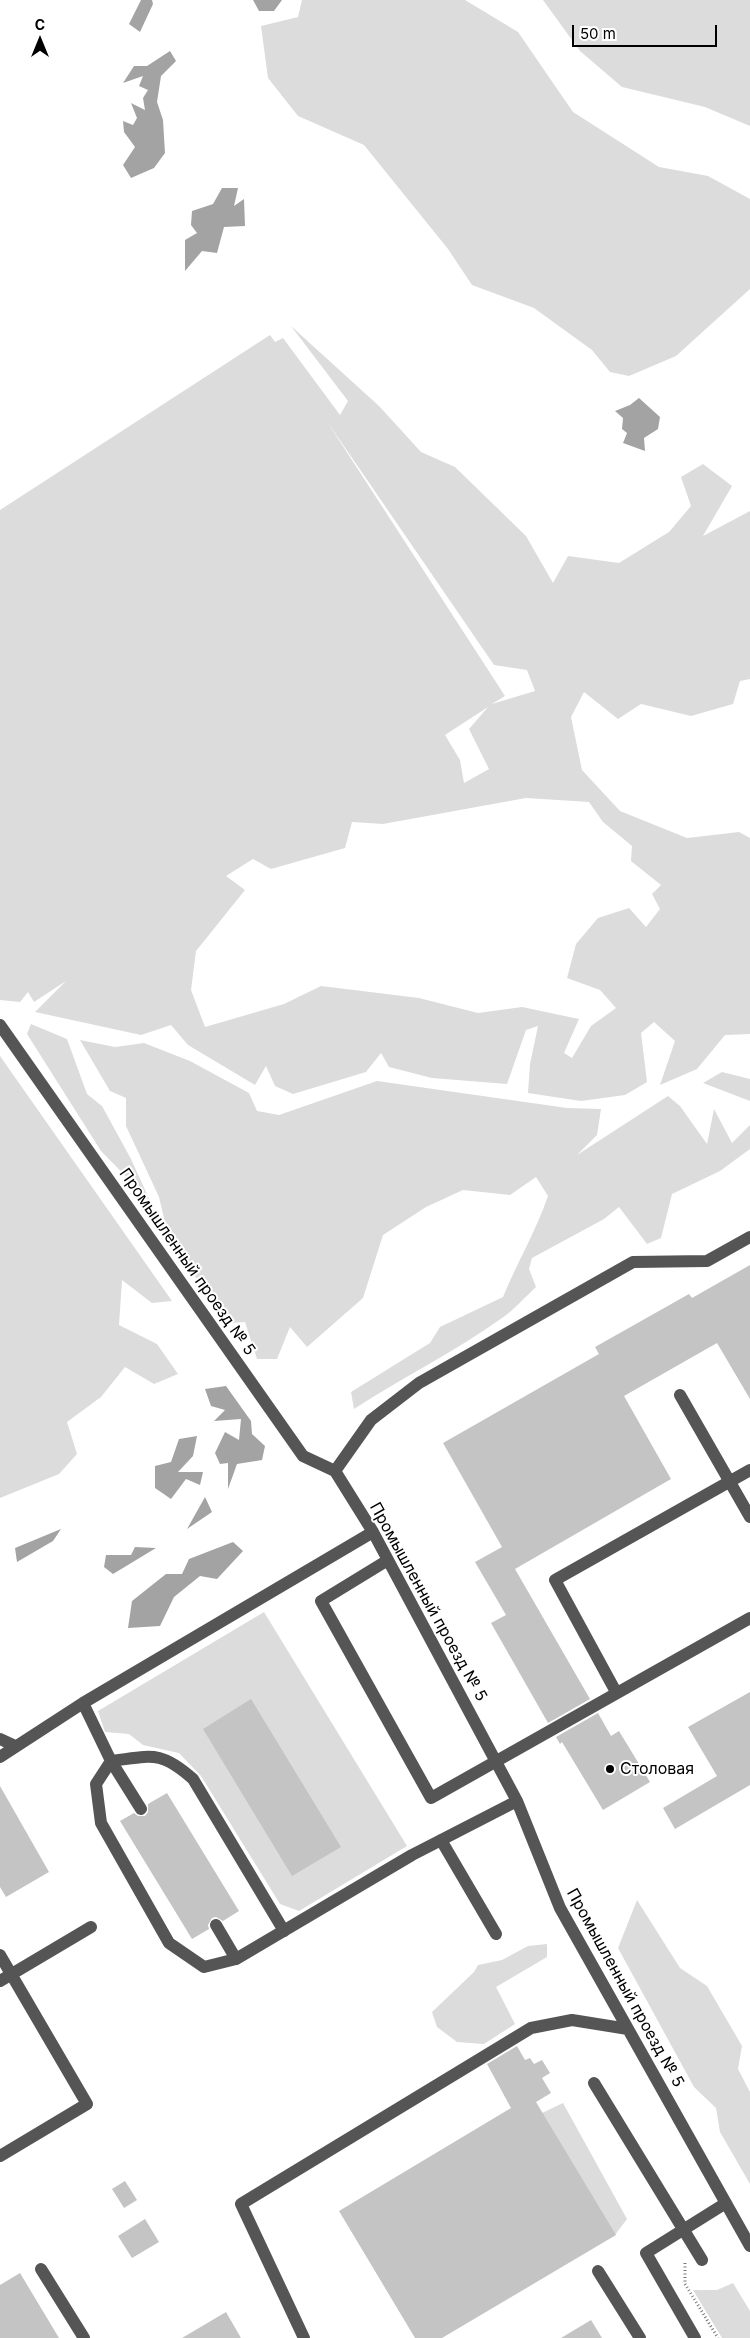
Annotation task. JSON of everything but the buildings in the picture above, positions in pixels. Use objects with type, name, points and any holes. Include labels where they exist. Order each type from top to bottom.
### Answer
[{"type":"street","name":"Промышленный проезд № 5","points":[[0,1025],[304,1456],[335,1471],[373,1532],[517,1801],[560,1908],[726,2203],[744,2223],[750,2246]]},
{"type":"street","points":[[335,1471],[371,1420],[419,1383],[633,1262],[707,1261],[750,1238]]},
{"type":"street","points":[[680,1394],[750,1517]]},
{"type":"street","points":[[616,1692],[555,1580],[750,1470]]},
{"type":"street","points":[[0,1757],[83,1703],[373,1532]]},
{"type":"street","points":[[388,1560],[321,1601],[431,1798],[750,1618]]},
{"type":"street","points":[[83,1703],[111,1761],[141,1809]]},
{"type":"street","points":[[0,1739],[15,1746]]},
{"type":"street","points":[[111,1761],[153,1756],[174,1762],[193,1779],[284,1931]]},
{"type":"street","points":[[111,1761],[96,1784],[100,1823],[169,1943],[204,1967],[236,1959],[412,1855],[517,1801]]},
{"type":"street","points":[[441,1840],[496,1934]]},
{"type":"street","points":[[216,1925],[236,1959]]},
{"type":"street","points":[[6,1978],[92,1927]]},
{"type":"street","points":[[0,1956],[6,1978],[88,2104],[0,2156]]},
{"type":"street","points":[[304,2338],[241,2204],[531,2028],[572,2020],[628,2029]]},
{"type":"street","points":[[594,2083],[702,2260]]},
{"type":"street","points":[[695,2338],[646,2253],[726,2203]]},
{"type":"street","points":[[40,2270],[84,2338]]},
{"type":"street","points":[[598,2271],[640,2338]]},
{"type":"path","points":[[685,2257],[686,2284],[718,2338]]},
{"type":"shaded area","points":[[141,0],[152,0],[153,4],[140,32],[129,24]]},
{"type":"shaded area","points":[[253,0],[282,0],[274,11],[259,11]]},
{"type":"shaded area","points":[[302,0],[465,0],[518,32],[573,112],[659,167],[708,176],[750,199],[750,289],[676,356],[629,376],[610,372],[592,350],[534,308],[472,285],[448,249],[364,145],[298,116],[268,78],[261,26],[298,17]]},
{"type":"shaded area","points":[[543,0],[750,0],[750,126],[705,107],[622,87],[580,51]]},
{"type":"shaded area","points":[[170,51],[176,61],[161,76],[157,102],[163,120],[165,153],[154,168],[131,178],[123,165],[135,147],[124,132],[123,121],[133,125],[137,118],[131,103],[145,110],[143,98],[148,90],[139,86],[143,76],[123,83],[134,66],[147,66]]},
{"type":"shaded area","points":[[222,188],[238,188],[234,206],[244,199],[245,226],[224,227],[217,253],[202,251],[185,271],[185,240],[197,233],[191,225],[192,211],[213,204]]},
{"type":"shaded area","points":[[291,326],[379,406],[421,452],[455,467],[526,536],[553,583],[568,556],[619,563],[669,532],[691,506],[681,477],[703,464],[732,486],[703,536],[750,511],[750,679],[740,681],[733,704],[691,716],[641,704],[618,719],[584,692],[571,717],[582,770],[620,811],[687,838],[739,832],[750,838],[750,1034],[725,1035],[697,1069],[660,1085],[675,1041],[654,1022],[641,1033],[647,1082],[625,1095],[581,1101],[528,1093],[530,1064],[538,1026],[526,1030],[507,1084],[432,1078],[389,1067],[381,1053],[366,1072],[293,1094],[275,1086],[266,1066],[255,1085],[188,1045],[171,1025],[141,1035],[35,1012],[66,981],[34,1002],[28,992],[20,1002],[0,1000],[0,510],[270,335],[275,342],[283,338],[340,415],[348,401]],"holes":[[[326,420],[494,665],[527,670],[535,691],[492,704],[505,696]],[[488,707],[469,729],[489,769],[464,783],[460,760],[445,735]],[[526,798],[589,802],[603,822],[632,846],[631,861],[661,885],[652,894],[660,909],[646,927],[629,908],[598,918],[576,944],[567,978],[600,990],[616,1008],[591,1026],[572,1058],[564,1053],[579,1019],[522,1007],[478,1013],[419,998],[321,986],[284,1004],[205,1027],[191,990],[196,951],[245,890],[226,876],[253,859],[271,869],[345,848],[352,822],[383,824]]]},
{"type":"shaded area","points":[[639,398],[660,417],[658,429],[644,438],[645,451],[623,443],[627,433],[622,429],[623,418],[615,411],[630,405]]},
{"type":"shaded area","points":[[31,1024],[67,1039],[87,1094],[102,1106],[131,1159],[150,1201],[101,1151],[27,1034]]},
{"type":"shaded area","points":[[80,1040],[115,1047],[144,1043],[190,1061],[249,1093],[257,1111],[279,1115],[377,1081],[567,1108],[601,1109],[597,1135],[577,1155],[668,1096],[680,1106],[707,1144],[714,1109],[732,1143],[750,1125],[750,1149],[720,1171],[672,1194],[661,1238],[647,1244],[619,1207],[604,1219],[532,1258],[529,1269],[536,1287],[511,1311],[466,1342],[354,1409],[351,1392],[430,1343],[440,1327],[503,1297],[548,1196],[536,1177],[510,1195],[463,1190],[426,1207],[383,1235],[363,1298],[307,1347],[290,1327],[277,1359],[257,1359],[245,1322],[230,1323],[170,1243],[159,1197],[126,1126],[126,1098],[110,1091]]},
{"type":"shaded area","points":[[0,1056],[172,1301],[152,1303],[122,1280],[119,1325],[157,1344],[178,1374],[154,1384],[125,1367],[101,1397],[67,1422],[77,1454],[59,1474],[0,1498]]},
{"type":"shaded area","points":[[722,1072],[750,1079],[750,1101],[703,1083]]},
{"type":"shaded area","points":[[226,1386],[251,1421],[252,1434],[265,1446],[262,1460],[237,1464],[228,1489],[228,1463],[220,1464],[215,1453],[225,1432],[239,1440],[241,1419],[214,1421],[225,1410],[211,1406],[205,1389]]},
{"type":"shaded area","points":[[197,1436],[193,1456],[178,1472],[203,1472],[200,1485],[186,1479],[171,1499],[155,1488],[155,1466],[171,1462],[179,1439]]},
{"type":"shaded area","points":[[205,1497],[212,1512],[187,1529]]},
{"type":"shaded area","points":[[61,1529],[53,1541],[17,1562],[15,1548]]},
{"type":"shaded area","points":[[233,1542],[243,1551],[217,1579],[200,1576],[174,1597],[160,1626],[128,1628],[132,1601],[166,1574],[182,1574],[189,1559]]},
{"type":"shaded area","points":[[135,1547],[156,1548],[113,1574],[104,1567],[106,1555],[131,1555]]},
{"type":"shaded area","points":[[264,1612],[407,1846],[299,1911],[280,1904],[201,1776],[179,1753],[143,1745],[129,1734],[105,1732],[98,1711]]},
{"type":"shaded area","points":[[637,1900],[680,1968],[707,1986],[742,2046],[738,2069],[750,2092],[750,2184],[720,2132],[716,2108],[694,2087],[618,1948]]},
{"type":"shaded area","points":[[547,1944],[547,1957],[496,1987],[515,2024],[484,2044],[457,2042],[437,2027],[432,2012],[474,1972],[478,1965],[502,1960],[528,1946]]},
{"type":"shaded area","points":[[563,2103],[627,2219],[615,2235],[542,2113]]},
{"type":"shaded area","points":[[733,2283],[750,2311],[750,2338],[722,2338],[693,2290],[717,2290]]},
{"type":"place","name":"Столовая","points":[[610,1769]]}]
